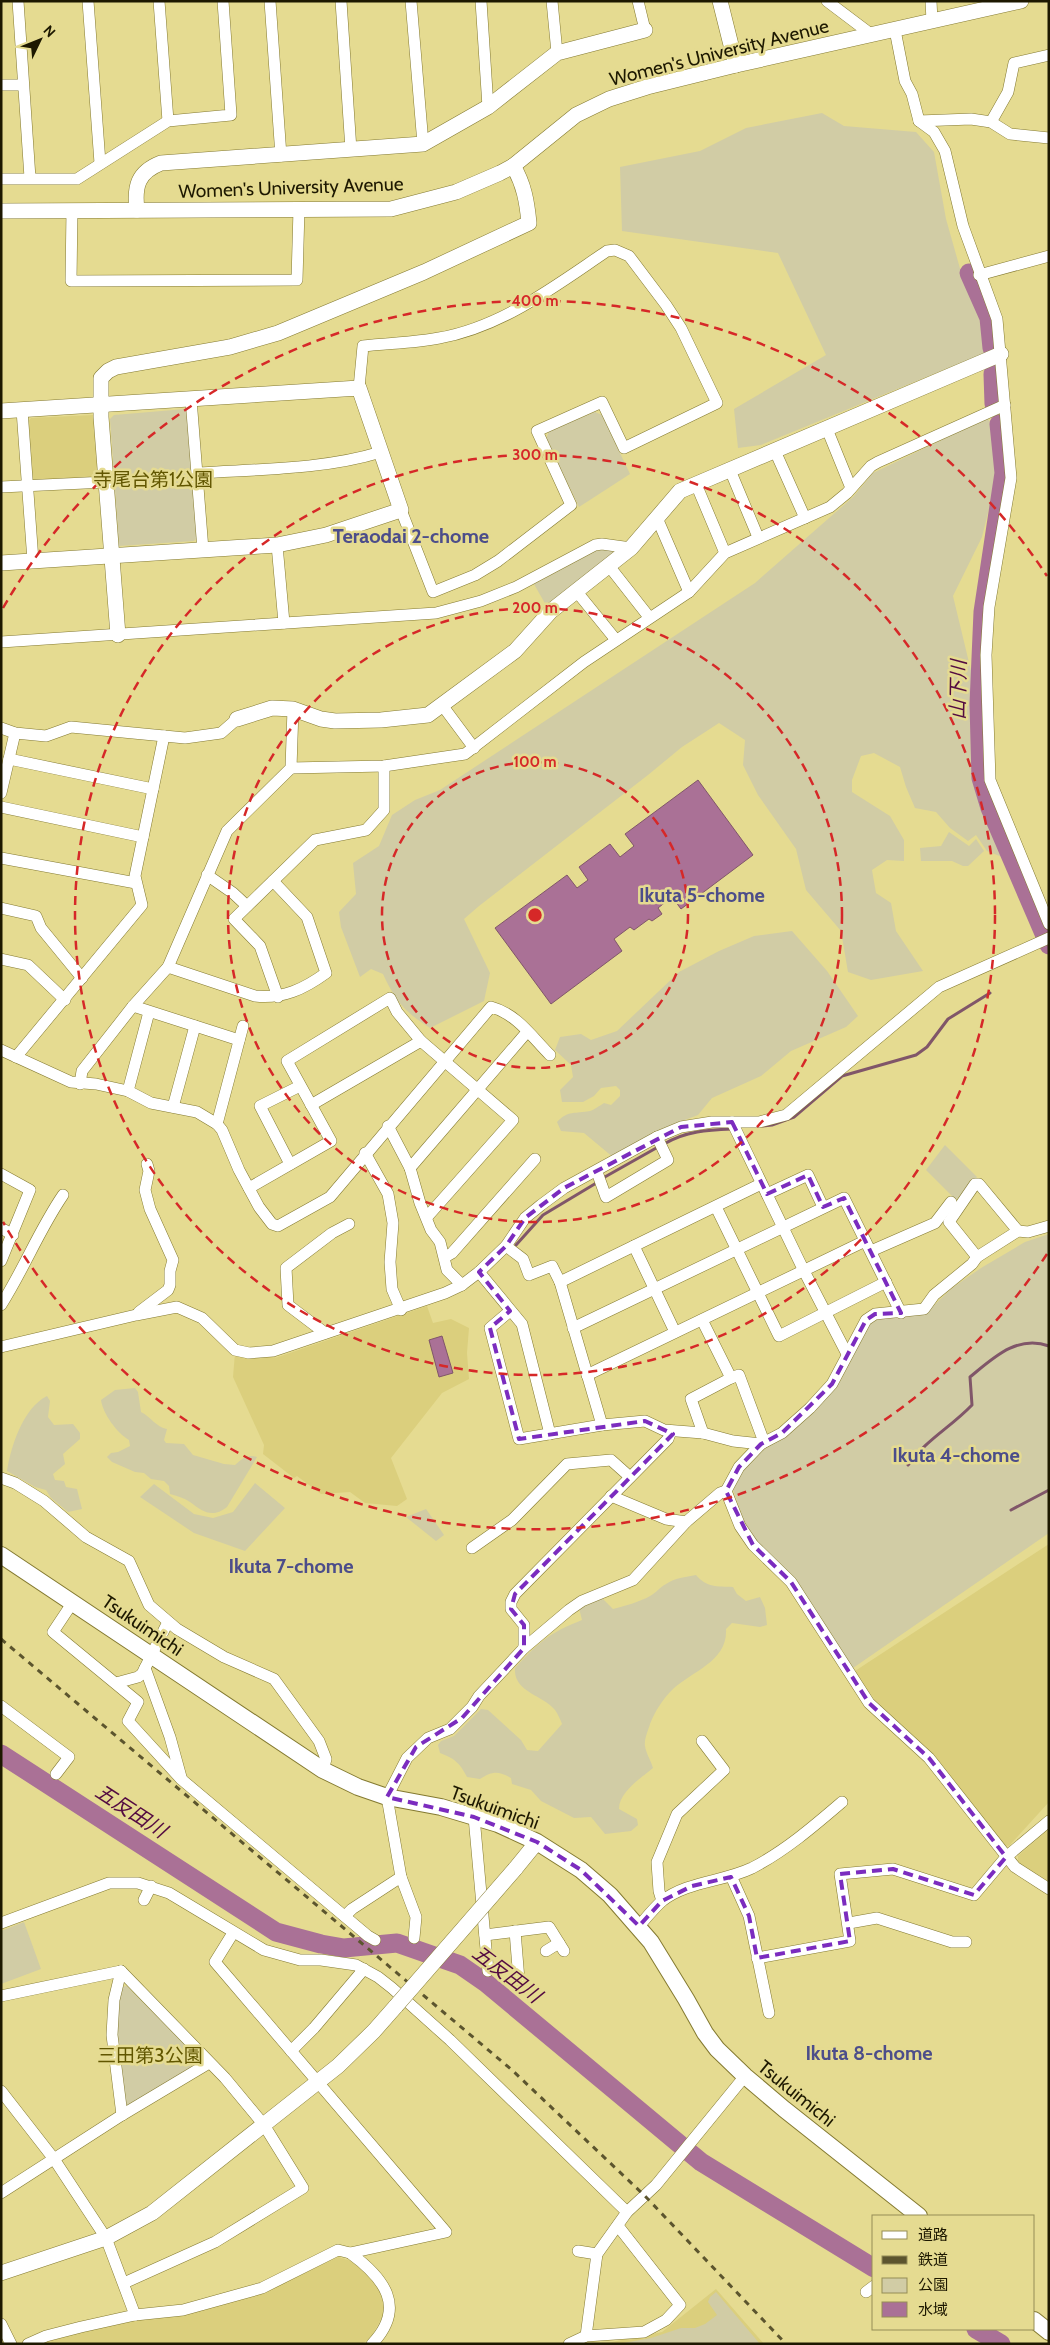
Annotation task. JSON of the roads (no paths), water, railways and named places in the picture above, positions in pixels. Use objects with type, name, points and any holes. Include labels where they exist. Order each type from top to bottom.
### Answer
[{"type":"main road","name":"Tsukuimichi","points":[[1,1555],[73,1602],[148,1661],[323,1770],[358,1787],[387,1797],[441,1807],[498,1824],[537,1842],[581,1870],[610,1895],[639,1926],[673,1976],[705,2033],[745,2076],[918,2215]]},
{"type":"main road","points":[[1035,2307],[1049,2319]]},
{"type":"main road","points":[[1035,2321],[1049,2332]]},
{"type":"street","points":[[18,1],[30,178]]},
{"type":"street","points":[[88,1],[100,162]]},
{"type":"street","points":[[159,1],[168,121]]},
{"type":"street","points":[[1,179],[77,179],[100,162],[168,121],[231,115],[223,1]]},
{"type":"street","points":[[270,1],[281,156]]},
{"type":"street","points":[[341,1],[351,150]]},
{"type":"street","points":[[411,1],[423,144]]},
{"type":"street","points":[[481,1],[488,107]]},
{"type":"street","points":[[552,1],[557,53]]},
{"type":"street","points":[[137,210],[135,199],[137,184],[143,174],[161,163],[281,156],[423,144],[488,107],[557,53],[645,30],[638,1]]},
{"type":"street","points":[[720,1],[736,65]]},
{"type":"street","points":[[827,1],[872,35]]},
{"type":"street","points":[[931,1],[932,21]]},
{"type":"street","name":"Women's University Avenue","points":[[1,212],[392,209],[456,192],[513,166],[576,116],[609,99],[647,87],[736,65],[1021,1]]},
{"type":"street","points":[[895,30],[905,81],[912,94],[919,121],[934,132],[945,151],[962,226],[979,275],[997,318],[1011,478],[989,607],[986,655],[990,780],[1049,924]]},
{"type":"street","points":[[991,122],[1008,92],[1014,63],[1049,55]]},
{"type":"street","points":[[1,85],[23,85]]},
{"type":"street","points":[[919,121],[971,119],[991,122],[1010,134],[1049,138]]},
{"type":"street","points":[[118,635],[100,406],[101,378],[108,371],[116,367],[230,347],[278,333],[424,272],[529,223],[526,196],[521,180],[513,166]]},
{"type":"street","points":[[72,210],[70,282],[297,280],[300,209]]},
{"type":"street","points":[[616,250],[629,256],[678,321],[717,403],[624,448],[602,402],[536,431],[571,505],[498,561],[475,575],[433,592],[401,510],[359,388],[363,346],[439,338],[473,328],[524,306],[606,251],[616,250]]},
{"type":"street","points":[[979,275],[1049,256]]},
{"type":"street","points":[[1,728],[46,736],[72,727],[125,730],[185,738],[221,733],[237,719],[272,708],[293,710],[335,721],[381,720],[428,715],[515,651],[541,620],[631,548],[680,491],[1001,354]]},
{"type":"street","points":[[1,412],[359,388]]},
{"type":"street","points":[[191,400],[203,550]]},
{"type":"street","points":[[80,1084],[82,1071],[133,1006],[168,967],[206,875],[227,831],[291,768],[384,766],[465,754],[584,662],[689,592],[725,553],[830,507],[871,466],[878,462],[1005,406]]},
{"type":"street","points":[[22,410],[33,560]]},
{"type":"street","points":[[827,429],[851,488]]},
{"type":"street","points":[[775,451],[805,518]]},
{"type":"street","points":[[197,473],[355,460],[381,452]]},
{"type":"street","points":[[730,470],[758,538]]},
{"type":"street","points":[[1,487],[106,482]]},
{"type":"street","points":[[696,484],[725,553]]},
{"type":"street","points":[[1,563],[276,545],[326,535],[401,510]]},
{"type":"street","points":[[657,518],[689,592]]},
{"type":"street","points":[[1,642],[436,612],[482,601],[516,587],[595,545],[602,544],[631,548]]},
{"type":"street","points":[[276,545],[284,623]]},
{"type":"street","points":[[609,566],[649,618]]},
{"type":"street","points":[[577,592],[616,640]]},
{"type":"street","points":[[442,705],[474,748]]},
{"type":"street","points":[[291,768],[293,710]]},
{"type":"street","points":[[1,793],[15,732]]},
{"type":"street","points":[[16,1057],[142,905],[135,876],[164,736]]},
{"type":"street","points":[[9,759],[153,789]]},
{"type":"street","points":[[278,997],[260,946],[234,919],[315,840],[366,830],[384,810],[384,766]]},
{"type":"street","points":[[1,807],[143,837]]},
{"type":"street","points":[[1,858],[136,884]]},
{"type":"street","points":[[206,875],[233,893],[247,906]]},
{"type":"street","points":[[168,967],[255,996],[278,997],[305,988],[326,973],[307,917],[273,881]]},
{"type":"street","points":[[1,908],[36,916],[41,928],[82,978]]},
{"type":"street","points":[[1,1347],[136,1314],[178,1307],[202,1318],[235,1350],[249,1353],[274,1351],[401,1310],[462,1285],[479,1272],[506,1246],[525,1218],[564,1188],[597,1172],[657,1137],[681,1127],[712,1122],[759,1122],[786,1115],[939,987],[1043,940]]},
{"type":"street","points":[[1,959],[28,965],[65,1000]]},
{"type":"street","points":[[249,1188],[331,1141],[287,1061],[390,998],[397,1012],[421,1041],[513,1120],[427,1217]]},
{"type":"street","points":[[133,1006],[239,1040]]},
{"type":"street","points":[[1,1050],[70,1082],[96,1084],[128,1091],[151,1103],[197,1112],[217,1124],[249,1188],[272,1224],[278,1226],[330,1197],[365,1153],[491,1007],[505,1011],[550,1055]]},
{"type":"street","points":[[128,1091],[149,1012]]},
{"type":"street","points":[[174,1107],[195,1026]]},
{"type":"street","points":[[217,1124],[243,1026]]},
{"type":"street","points":[[410,1168],[527,1032]]},
{"type":"street","points":[[311,1105],[421,1041]]},
{"type":"street","points":[[290,1164],[260,1106],[300,1086]]},
{"type":"street","points":[[732,1122],[804,1271],[847,1354]]},
{"type":"street","points":[[388,1126],[410,1168],[420,1203],[431,1230],[440,1242],[447,1270],[462,1285]]},
{"type":"street","points":[[597,1172],[606,1197],[668,1160],[657,1137]]},
{"type":"street","points":[[365,1153],[388,1194],[393,1223],[390,1262],[392,1289],[401,1310]]},
{"type":"street","points":[[444,1257],[452,1253],[535,1159]]},
{"type":"street","points":[[136,1314],[168,1290],[172,1260],[150,1209],[145,1190],[150,1170],[147,1164]]},
{"type":"street","points":[[1,1174],[30,1190],[1,1261]]},
{"type":"street","points":[[768,1194],[808,1175],[823,1207]]},
{"type":"street","points":[[560,1282],[761,1184]]},
{"type":"street","points":[[978,1256],[949,1222],[975,1184],[980,1184],[1018,1232]]},
{"type":"street","points":[[1,1304],[34,1248],[46,1221],[63,1195]]},
{"type":"street","points":[[573,1328],[844,1198],[901,1313]]},
{"type":"street","points":[[587,1375],[804,1271],[935,1223],[951,1202]]},
{"type":"street","points":[[716,1207],[779,1336],[886,1282]]},
{"type":"street","points":[[325,1333],[288,1305],[286,1268],[332,1233],[349,1224]]},
{"type":"street","points":[[414,1938],[416,1917],[402,1877],[387,1797],[407,1758],[416,1747],[428,1738],[450,1729],[524,1648],[582,1601],[633,1580],[686,1522],[720,1493],[726,1491],[739,1467],[763,1443],[782,1433],[810,1408],[832,1384],[840,1373],[847,1354],[862,1325],[869,1317],[875,1314],[901,1313],[924,1309],[934,1295],[972,1264],[978,1256],[1018,1232],[1028,1232],[1049,1226]]},
{"type":"street","points":[[1,1228],[13,1235]]},
{"type":"street","points":[[506,1246],[523,1259],[529,1275],[552,1266],[560,1282],[602,1426]]},
{"type":"street","points":[[634,1246],[675,1332]]},
{"type":"street","points":[[479,1272],[522,1324],[550,1434]]},
{"type":"street","points":[[510,1311],[490,1328],[519,1439],[645,1421],[672,1431],[703,1434],[733,1441],[763,1443]]},
{"type":"street","points":[[702,1320],[731,1378]]},
{"type":"street","points":[[703,1434],[691,1399],[739,1375],[763,1443]]},
{"type":"street","points":[[524,1648],[524,1625],[511,1609],[511,1602],[515,1594],[668,1439],[672,1431]]},
{"type":"street","points":[[472,1548],[512,1520],[567,1464],[611,1460],[630,1477]]},
{"type":"street","points":[[1,1478],[15,1483],[44,1501],[86,1537],[129,1561],[149,1605],[176,1630],[224,1657],[274,1679],[319,1741],[326,1759],[323,1770]]},
{"type":"street","points":[[726,1491],[740,1526],[753,1545],[790,1582],[869,1703],[929,1758],[1006,1857],[1015,1866],[1049,1889]]},
{"type":"street","points":[[611,1496],[666,1518],[686,1522]]},
{"type":"street","points":[[73,1602],[52,1632],[111,1682],[138,1702],[128,1722],[181,1778],[344,1916],[376,1937]]},
{"type":"street","points":[[116,1684],[138,1678],[168,1622]]},
{"type":"street","points":[[148,1661],[181,1778]]},
{"type":"street","points":[[1,1706],[69,1757],[56,1774]]},
{"type":"street","points":[[662,1901],[659,1891],[657,1862],[677,1814],[724,1770],[702,1741]]},
{"type":"street","points":[[639,1926],[662,1901],[692,1886],[750,1869],[772,1856],[815,1826],[842,1802]]},
{"type":"street","points":[[474,1817],[488,1971]]},
{"type":"street","points":[[757,1958],[850,1941],[849,1923],[840,1874],[893,1869],[974,1895],[1006,1857],[1049,1821]]},
{"type":"street","points":[[1,2272],[106,2238],[152,2213],[264,2125],[317,2082],[374,2031],[537,1842]]},
{"type":"street","points":[[731,1876],[749,1916],[769,2013]]},
{"type":"street","points":[[344,1916],[402,1877]]},
{"type":"street","points":[[1,1922],[109,1883],[123,1882],[151,1886],[168,1893],[264,1950],[300,1960],[321,1960],[356,1965],[392,1988],[450,2040],[627,2212]]},
{"type":"street","points":[[144,1900],[151,1886]]},
{"type":"street","points":[[849,1923],[877,1918],[952,1942],[966,1942]]},
{"type":"street","points":[[485,1935],[550,1927],[562,1947],[546,1951]]},
{"type":"street","points":[[515,1931],[519,1980]]},
{"type":"street","points":[[233,1933],[215,1962],[446,2232],[350,2253]]},
{"type":"street","points":[[290,2051],[314,2028],[364,1970]]},
{"type":"street","points":[[1,1996],[121,1972]]},
{"type":"street","points":[[121,1972],[209,2063],[215,2066],[264,2125],[303,2188],[215,2242],[124,2283]]},
{"type":"street","points":[[121,1972],[114,2000],[112,2034],[122,2116]]},
{"type":"street","points":[[1,2193],[209,2063]]},
{"type":"street","points":[[586,2336],[596,2254],[627,2212],[656,2185],[745,2076]]},
{"type":"street","points":[[1,2091],[54,2159],[106,2238],[124,2283],[134,2315]]},
{"type":"street","points":[[569,2344],[586,2336],[644,2332],[666,2320],[680,2305],[618,2226]]},
{"type":"street","points":[[28,2344],[72,2329],[134,2315],[183,2310],[262,2288],[338,2250],[350,2253],[377,2275],[388,2298],[390,2311],[387,2323],[372,2344]]},
{"type":"street","points":[[578,2251],[596,2254]]},
{"type":"street","points":[[1,2324],[11,2344]]},
{"type":"water","points":[[698,780],[753,855],[681,909],[672,897],[658,908],[662,914],[652,921],[649,919],[634,930],[630,927],[614,939],[622,951],[551,1004],[495,928],[567,875],[577,888],[588,880],[579,867],[610,844],[620,857],[634,846],[625,834]]},
{"type":"water","points":[[442,1336],[453,1373],[439,1377],[429,1340]]},
{"type":"waterway","name":"山下川","points":[[969,273],[989,318],[992,348]]},
{"type":"waterway","name":"山下川","points":[[993,374],[994,404]]},
{"type":"waterway","name":"山下川","points":[[999,424],[1004,473],[983,612],[979,704],[981,778],[990,808],[1049,945]]},
{"type":"waterway","points":[[763,1126],[772,1125],[794,1117],[842,1076],[916,1055],[927,1047],[948,1019],[990,993]]},
{"type":"waterway","points":[[664,1144],[689,1134],[732,1129]]},
{"type":"waterway","points":[[603,1178],[658,1147]]},
{"type":"waterway","points":[[516,1245],[543,1215],[598,1182]]},
{"type":"waterway","points":[[908,1465],[923,1448],[972,1405],[970,1377],[996,1356],[1016,1346],[1026,1343],[1049,1346]]},
{"type":"waterway","points":[[1011,1510],[1049,1490]]},
{"type":"waterway","name":"五反田川","points":[[1,1754],[276,1932],[344,1948],[397,1943],[460,1965],[486,1983],[701,2162],[872,2267]]},
{"type":"waterway","name":"五反田川","points":[[978,2330],[1001,2344]]},
{"type":"railway","points":[[1,1639],[512,2070],[645,2196],[786,2344]]},
{"type":"district","name":"Teraodai 2-chome","points":[[411,536]]},
{"type":"district","name":"Ikuta 5-chome","points":[[702,895]]},
{"type":"district","name":"Ikuta 4-chome","points":[[956,1455]]},
{"type":"district","name":"Ikuta 7-chome","points":[[291,1566]]},
{"type":"district","name":"Ikuta 8-chome","points":[[869,2053]]},
{"type":"park label","name":"寺尾台第1公園","points":[[153,479]]},
{"type":"park label","name":"三田第3公園","points":[[150,2055]]}]
